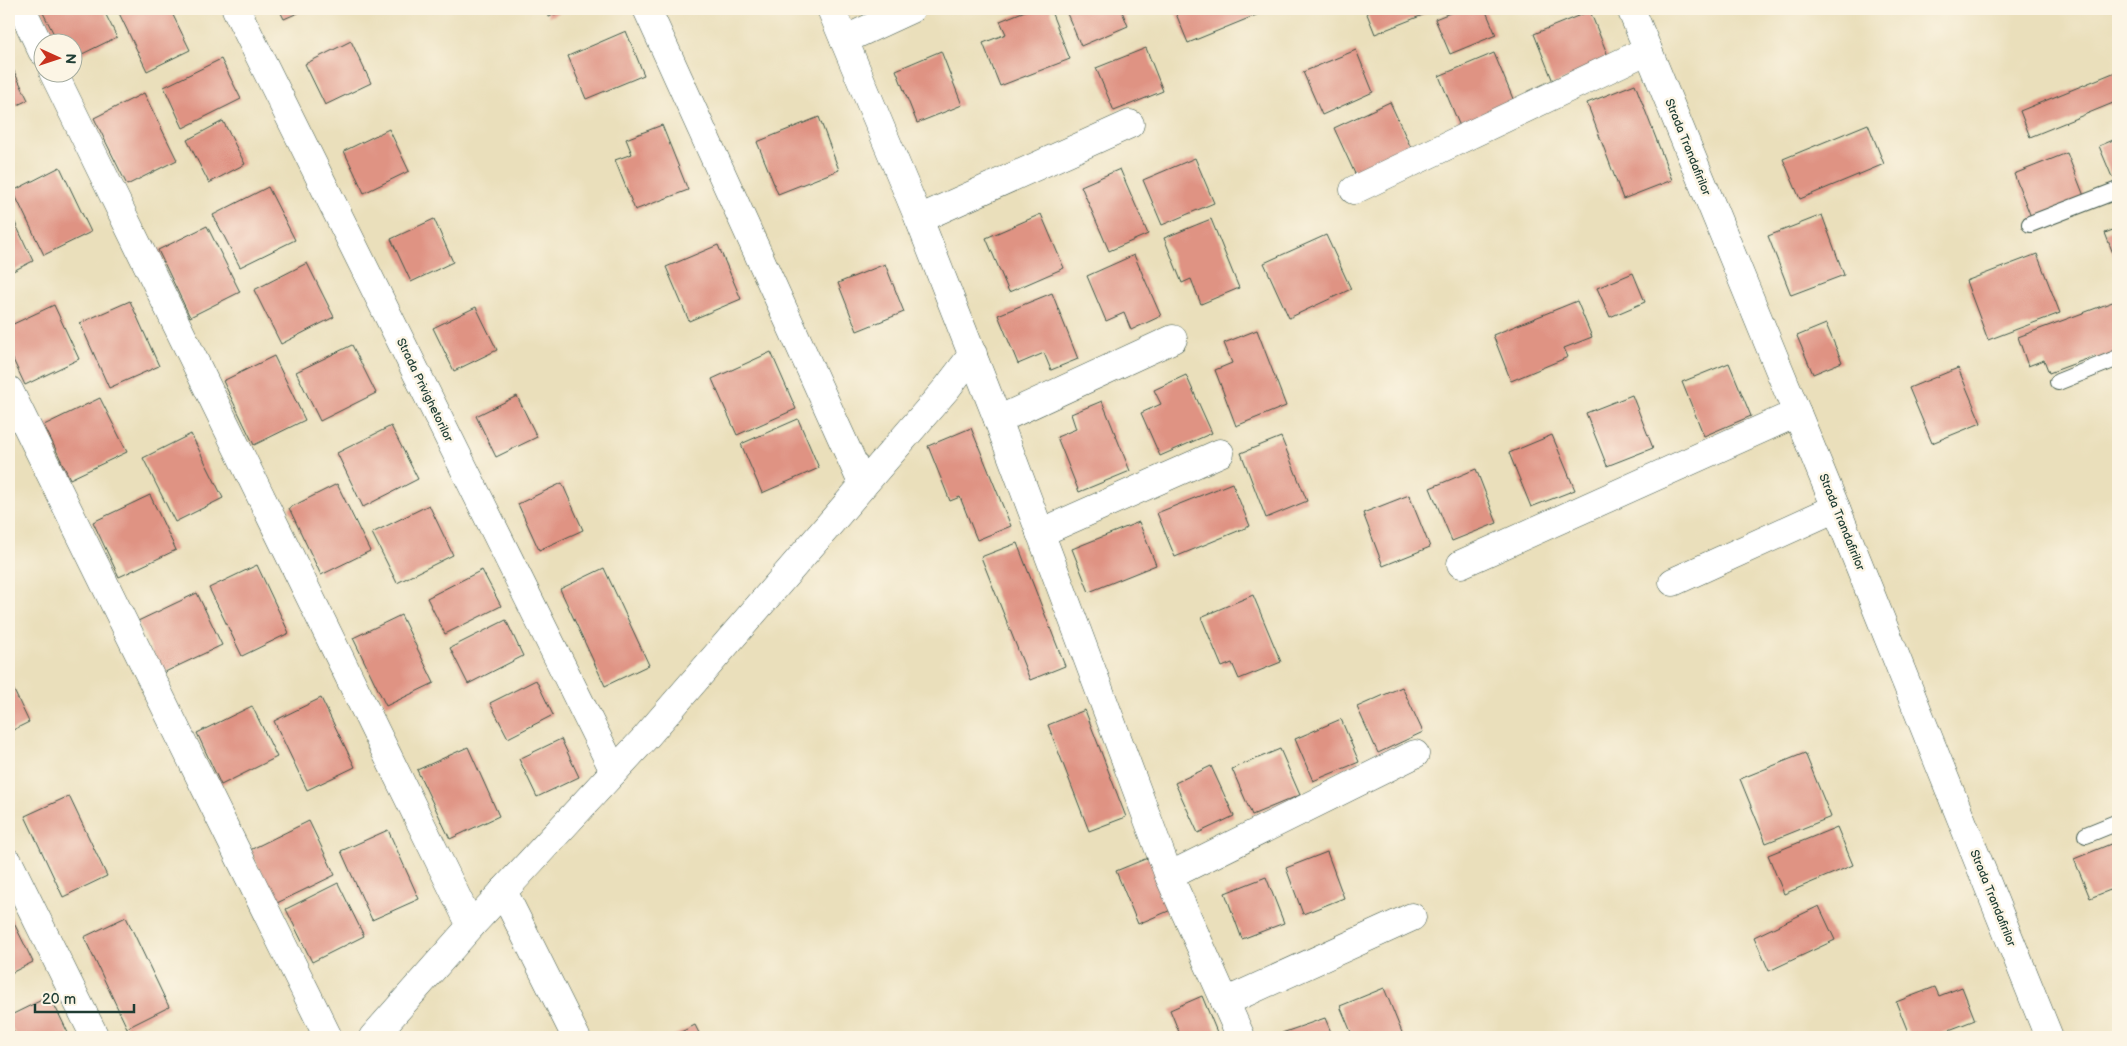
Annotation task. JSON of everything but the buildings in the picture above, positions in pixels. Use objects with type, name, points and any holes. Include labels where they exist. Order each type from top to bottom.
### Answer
[{"type":"street","points":[[22,9],[33,32]]},
{"type":"street","name":"Strada Privighetorilor","points":[[236,9],[614,771]]},
{"type":"street","points":[[647,9],[863,485]]},
{"type":"street","points":[[832,9],[998,420],[1170,876],[1241,1037]]},
{"type":"street","points":[[844,40],[911,9]]},
{"type":"street","name":"Strada Trandafirilor","points":[[1631,9],[1798,413],[2049,1037]]},
{"type":"street","points":[[1354,190],[1648,50]]},
{"type":"street","points":[[58,82],[471,926]]},
{"type":"street","points":[[918,220],[1130,124]]},
{"type":"street","points":[[998,420],[1174,339]]},
{"type":"street","points":[[373,1037],[471,926],[646,737],[947,388],[972,354]]},
{"type":"street","points":[[9,390],[328,1037]]},
{"type":"street","points":[[1461,564],[1798,413]]},
{"type":"street","points":[[1040,533],[1220,452]]},
{"type":"street","points":[[1673,582],[1836,508]]},
{"type":"street","points":[[1170,876],[1414,754]]},
{"type":"street","points":[[9,862],[95,1037]]},
{"type":"street","points":[[503,891],[576,1037]]},
{"type":"street","points":[[1225,1002],[1412,917]]},
{"type":"lane","points":[[2030,224],[2118,190]]},
{"type":"lane","points":[[2058,382],[2118,358]]},
{"type":"lane","points":[[2086,835],[2118,822]]}]
